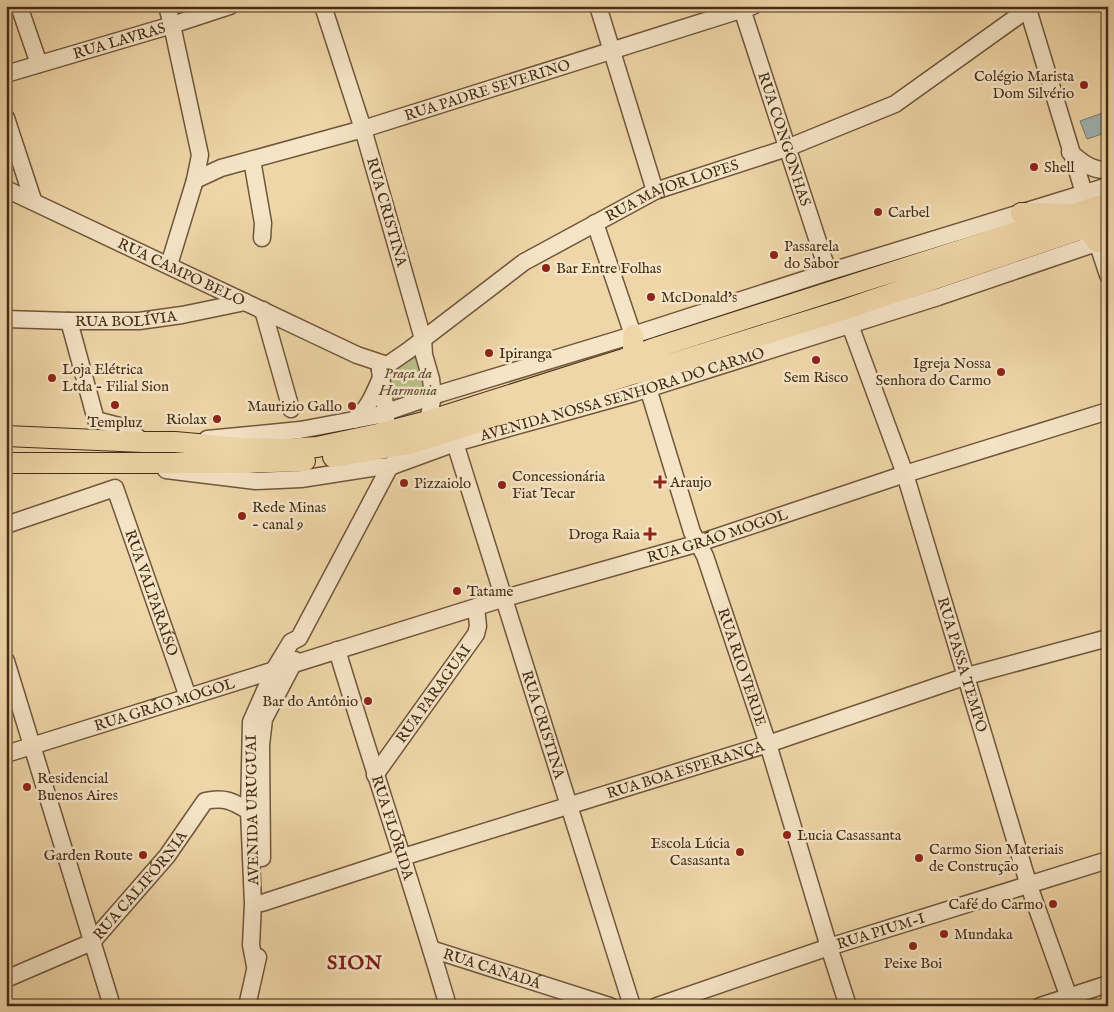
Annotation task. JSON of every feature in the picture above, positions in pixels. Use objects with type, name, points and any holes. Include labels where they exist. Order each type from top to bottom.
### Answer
[{"type":"main road","name":"AVENIDA NOSSA SENHORA DO CARMO","points":[[6,436],[175,442],[243,448],[285,449],[386,440],[409,444],[633,374],[648,380],[843,310],[1096,228],[1108,204]]},
{"type":"main road","points":[[1021,213],[1096,228]]},
{"type":"main road","name":"AVENIDA NOSSA SENHORA DO CARMO","points":[[6,463],[285,462],[319,460],[386,440],[428,421],[706,332],[1096,228]]},
{"type":"main road","points":[[648,380],[652,363],[662,355],[687,346],[706,332]]},
{"type":"main road","points":[[568,395],[585,383],[624,365],[630,357],[634,343],[633,335]]},
{"type":"street","points":[[19,6],[39,64]]},
{"type":"street","points":[[167,6],[200,155],[195,180],[169,265]]},
{"type":"street","name":"RUA LAVRAS","points":[[6,74],[230,6]]},
{"type":"street","name":"RUA CRISTINA","points":[[323,6],[363,129],[419,348],[431,379],[433,396],[428,421]]},
{"type":"street","points":[[598,6],[655,191]]},
{"type":"street","name":"RUA PADRE SEVERINO","points":[[195,180],[221,168],[363,129],[745,7]]},
{"type":"street","name":"RUA CONGONHAS","points":[[745,7],[828,272]]},
{"type":"street","points":[[1029,8],[1070,152],[1084,193]]},
{"type":"street","name":"RUA MAJOR LOPES","points":[[382,371],[419,348],[524,262],[655,191],[788,148],[895,104],[1029,8]]},
{"type":"street","points":[[6,118],[33,200]]},
{"type":"street","points":[[1070,152],[1085,165],[1108,170]]},
{"type":"street","points":[[200,155],[221,168]]},
{"type":"street","points":[[252,160],[263,223],[262,238]]},
{"type":"street","name":"AVENIDA NOSSA SENHORA DO CARMO","points":[[175,442],[300,430],[386,412],[828,272],[1108,186]]},
{"type":"street","name":"RUA CAMPO BELO","points":[[6,188],[357,355],[382,371]]},
{"type":"street","points":[[595,223],[633,335]]},
{"type":"street","points":[[1096,228],[1108,275]]},
{"type":"street","name":"AVENIDA NOSSA SENHORA DO CARMO","points":[[124,463],[256,481],[301,479],[392,466],[648,380],[850,325],[938,296],[1096,228]]},
{"type":"street","name":"RUA BOLÍVIA","points":[[6,319],[70,322],[139,321],[182,315],[245,302]]},
{"type":"street","points":[[262,310],[291,408]]},
{"type":"street","points":[[70,322],[96,420],[127,428],[143,442]]},
{"type":"street","name":"RUA PASSA TEMPO","points":[[850,325],[905,474],[1029,886],[1070,1002]]},
{"type":"street","points":[[382,371],[386,412],[386,440],[392,466]]},
{"type":"street","points":[[354,420],[364,412],[372,400],[382,371]]},
{"type":"street","name":"RUA RIO VERDE","points":[[648,380],[692,532],[705,556],[768,744],[848,1006]]},
{"type":"street","name":"RUA GRÃO MOGOL","points":[[6,754],[505,598],[699,543],[905,474],[1108,411]]},
{"type":"street","name":"AVENIDA URUGUAI","points":[[247,1006],[255,966],[262,947],[261,777],[264,719],[292,665],[300,643],[388,470],[428,421]]},
{"type":"street","name":"RUA CRISTINA","points":[[456,443],[632,1006]]},
{"type":"street","points":[[368,468],[375,473],[377,478],[376,494]]},
{"type":"street","name":"RUA VALPARAÍSO","points":[[6,524],[115,488],[188,697]]},
{"type":"street","name":"RUA PARAGUAI","points":[[375,776],[476,634],[478,626],[476,607]]},
{"type":"street","name":"RUA BOA ESPERANÇA","points":[[262,903],[403,857],[768,744],[966,676],[1108,638]]},
{"type":"street","name":"AVENIDA URUGUAI","points":[[255,966],[251,945],[252,904],[249,790],[251,722],[274,670],[291,642],[300,643]]},
{"type":"street","points":[[300,643],[308,652],[330,652]]},
{"type":"street","name":"RUA FLÓRIDA","points":[[330,652],[403,857],[448,1006]]},
{"type":"street","points":[[6,661],[112,1006]]},
{"type":"street","points":[[249,811],[232,801],[249,790],[261,777]]},
{"type":"street","name":"RUA CALIFÓRNIA","points":[[6,980],[92,942],[167,856],[205,801],[218,798],[232,801]]},
{"type":"street","name":"RUA PIUM-I","points":[[657,1006],[829,947],[1108,860]]},
{"type":"street","name":"RUA CANADÁ","points":[[431,948],[610,1006]]},
{"type":"street","points":[[1040,1006],[1070,1002],[1108,984]]},
{"type":"green space","name":"Praça da Harmonia","points":[[418,355],[426,392],[387,405],[386,391],[397,368]]},
{"type":"shaded area","points":[[1108,111],[1108,132],[1087,139],[1080,121]]},
{"type":"place","name":"Colégio Marista Dom Silvério","points":[[1084,85]]},
{"type":"place","name":"Shell","points":[[1034,167]]},
{"type":"place","name":"Carbel","points":[[878,212]]},
{"type":"place","name":"Passarela do Sabor","points":[[774,255]]},
{"type":"place","name":"Bar Entre Folhas","points":[[546,268]]},
{"type":"place","name":"McDonald's","points":[[651,297]]},
{"type":"place","name":"Ipiranga","points":[[489,353]]},
{"type":"place","name":"Sem Risco","points":[[816,360]]},
{"type":"place","name":"Igreja Nossa Senhora do Carmo","points":[[1001,372]]},
{"type":"place","name":"Loja Elétrica Ltda - Filial Sion","points":[[52,378]]},
{"type":"place","name":"Templuz","points":[[115,405]]},
{"type":"place","name":"Maurizio Gallo","points":[[352,406]]},
{"type":"place","name":"Riolax","points":[[217,419]]},
{"type":"place","name":"Araujo","points":[[660,482]]},
{"type":"place","name":"Pizzaiolo","points":[[404,483]]},
{"type":"place","name":"Concessionária Fiat Tecar","points":[[502,485]]},
{"type":"place","name":"Rede Minas - canal 9","points":[[242,516]]},
{"type":"place","name":"Droga Raia","points":[[650,534]]},
{"type":"place","name":"Tatame","points":[[457,591]]},
{"type":"place","name":"Bar do Antônio","points":[[368,701]]},
{"type":"place","name":"Residencial Buenos Aires","points":[[27,787]]},
{"type":"place","name":"Lucia Casassanta","points":[[787,835]]},
{"type":"place","name":"Escola Lúcia Casasanta","points":[[740,852]]},
{"type":"place","name":"Garden Route","points":[[143,855]]},
{"type":"place","name":"Carmo Sion Materiais de Construção","points":[[919,858]]},
{"type":"place","name":"Café do Carmo","points":[[1053,904]]},
{"type":"place","name":"Mundaka","points":[[944,934]]},
{"type":"place","name":"Peixe Boi","points":[[913,946]]},
{"type":"district","name":"SION","points":[[355,962]]}]
